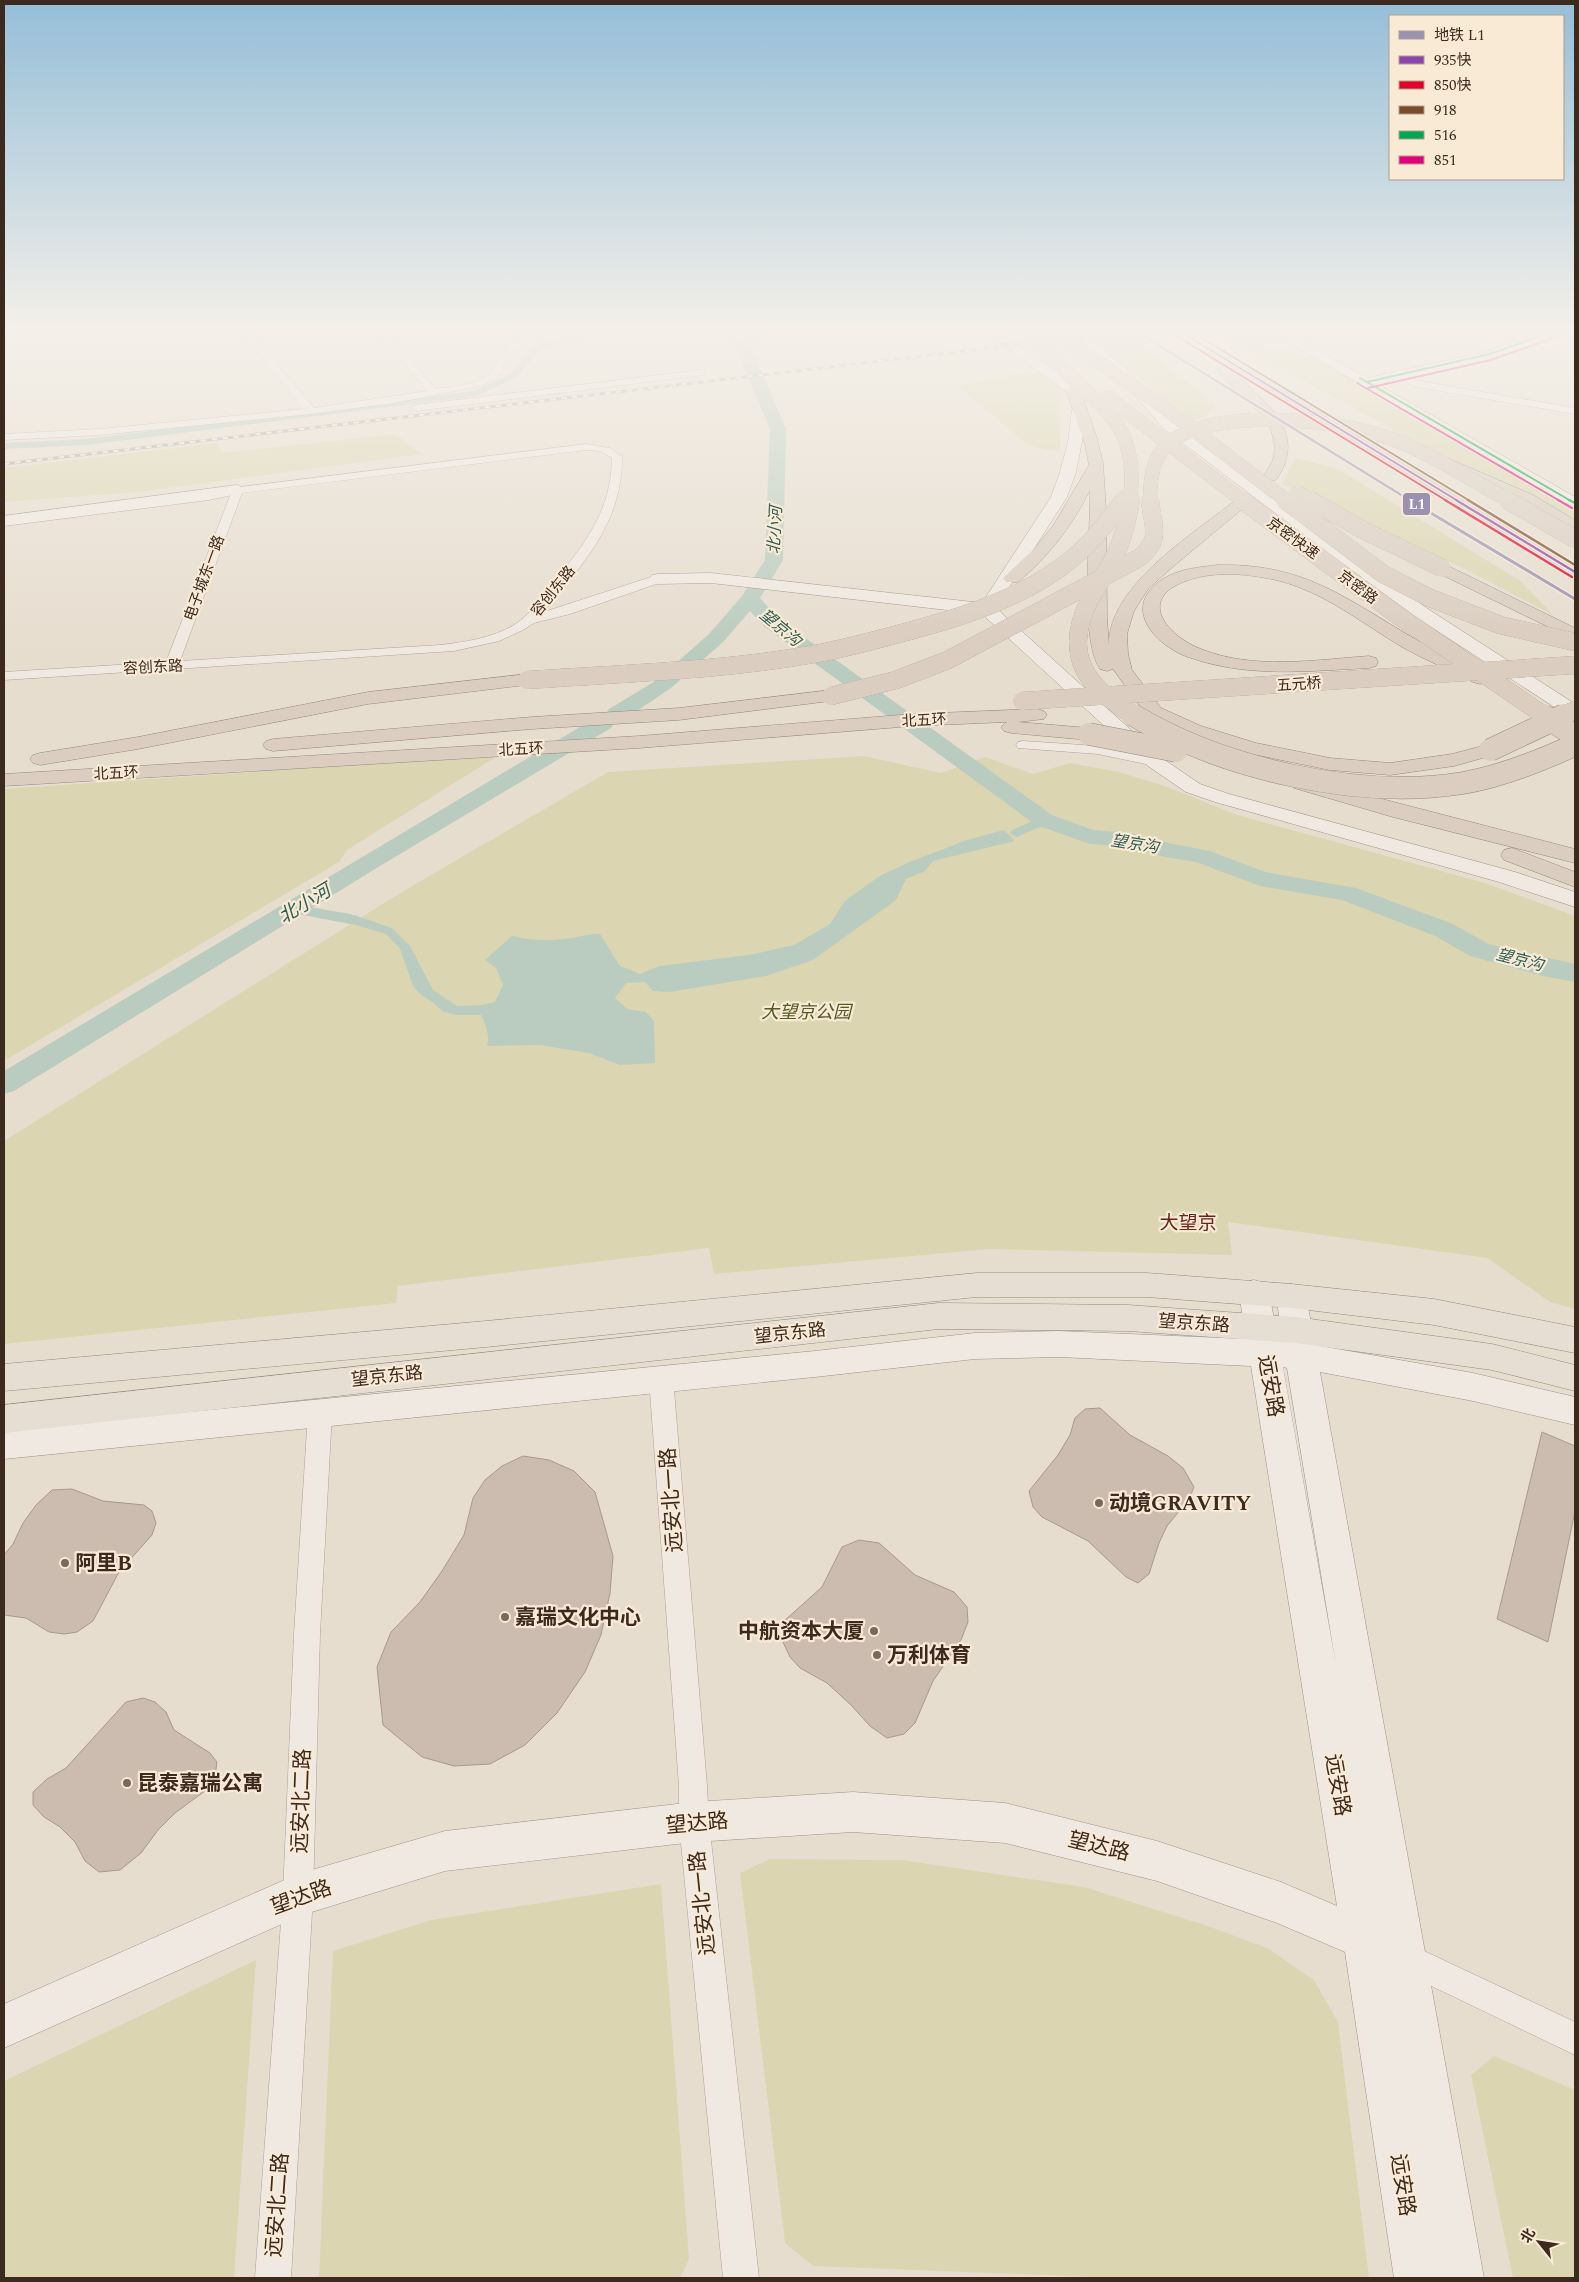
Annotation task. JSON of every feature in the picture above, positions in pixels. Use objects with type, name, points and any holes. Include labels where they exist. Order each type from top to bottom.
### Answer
[{"type":"highway","points":[[1090,435],[1096,462],[1098,621],[1102,655],[1116,680],[1132,697],[1154,712],[1194,730],[1252,748],[1330,764],[1390,769],[1454,760],[1490,750],[1575,711]]},
{"type":"highway","points":[[1124,435],[1130,449],[1132,474],[1131,503],[1117,551],[1081,622],[1078,656],[1096,686],[1112,701],[1144,723],[1171,737],[1237,760],[1309,778],[1369,786],[1446,786],[1482,780],[1504,775],[1575,745]]},
{"type":"highway","name":"京密快速","points":[[1158,435],[1402,619],[1575,737]]},
{"type":"highway","name":"京密快速","points":[[1176,435],[1247,490],[1412,610],[1575,719]]},
{"type":"highway","points":[[1139,558],[1150,549],[1155,538],[1150,502],[1150,481],[1154,464],[1170,443],[1184,435]]},
{"type":"highway","points":[[1200,435],[1383,574],[1416,592],[1489,623],[1528,634],[1575,642]]},
{"type":"highway","points":[[1209,435],[1309,499],[1362,530],[1575,635]]},
{"type":"highway","points":[[1154,712],[1123,670],[1119,654],[1118,634],[1125,612],[1142,586],[1163,566],[1258,492],[1271,477],[1281,456],[1280,435]]},
{"type":"highway","points":[[1351,435],[1575,572]]},
{"type":"highway","points":[[1374,435],[1575,557]]},
{"type":"highway","points":[[1377,435],[1396,440],[1443,463],[1575,539]]},
{"type":"highway","points":[[1389,435],[1527,498],[1575,523]]},
{"type":"highway","points":[[40,759],[138,743],[368,698],[530,676],[791,648],[908,621],[963,603],[1012,578],[1032,563],[1051,542],[1074,507],[1096,462]]},
{"type":"highway","points":[[530,676],[708,667],[816,653],[902,634],[954,619],[999,601],[1064,565],[1088,545],[1110,521],[1126,494],[1132,474]]},
{"type":"highway","points":[[1527,498],[1575,527]]},
{"type":"highway","points":[[524,729],[679,714],[831,696],[896,680],[948,660],[1239,505]]},
{"type":"highway","points":[[1480,678],[1425,651],[1334,598],[1306,584],[1283,577],[1256,572],[1227,570],[1200,572],[1178,578],[1161,588],[1151,603],[1150,616],[1159,631],[1176,644],[1196,654],[1246,665],[1278,667],[1369,662],[1575,650]]},
{"type":"highway","name":"五元桥","points":[[1022,701],[1575,665]]},
{"type":"highway","name":"五元桥","points":[[1037,715],[1575,681]]},
{"type":"highway","name":"北五环","points":[[911,719],[1022,701]]},
{"type":"highway","name":"北五环","points":[[4,762],[524,729],[863,722],[1037,715]]},
{"type":"highway","points":[[863,722],[911,719],[1089,734],[1149,745],[1575,856]]},
{"type":"highway","name":"北五环","points":[[4,780],[639,742],[833,727],[863,722]]},
{"type":"highway","points":[[1401,812],[1575,880]]},
{"type":"main road","name":"望京东路","points":[[4,1378],[486,1334],[977,1285],[1147,1285],[1278,1326],[1434,1312],[1575,1340]]},
{"type":"main road","name":"望京东路","points":[[4,1420],[101,1407],[939,1316],[1128,1318],[1278,1326],[1492,1357],[1575,1378]]},
{"type":"street","points":[[4,437],[33,435]]},
{"type":"street","points":[[987,608],[1059,497],[1073,449],[1075,435]]},
{"type":"street","name":"京密路","points":[[1155,435],[1480,678],[1575,737]]},
{"type":"street","name":"京密路","points":[[1181,435],[1422,613],[1575,711]]},
{"type":"street","points":[[1459,435],[1575,503]]},
{"type":"street","name":"容创东路","points":[[4,676],[472,646],[529,620],[588,547],[610,509],[619,478],[617,457],[611,451],[600,447],[586,446],[236,490]]},
{"type":"street","points":[[4,520],[236,490]]},
{"type":"street","name":"电子城东一路","points":[[171,666],[236,490]]},
{"type":"street","points":[[529,620],[658,579],[721,580],[987,608],[1155,762],[1193,788],[1222,798],[1507,877],[1575,900]]},
{"type":"street","points":[[1022,745],[1098,750],[1155,762]]},
{"type":"street","points":[[815,1364],[875,1323]]},
{"type":"street","points":[[4,1445],[815,1364],[984,1345],[1059,1344],[1278,1326],[1474,1387],[1575,1411]]},
{"type":"street","name":"远安路","points":[[1278,1326],[1364,1940],[1418,2278]]},
{"type":"street","name":"远安路","points":[[1278,1326],[1403,1956],[1460,2278]]},
{"type":"street","name":"远安北一路","points":[[661,1378],[693,1786],[694,1822],[741,2278]]},
{"type":"street","points":[[101,1407],[138,1432]]},
{"type":"street","name":"远安北二路","points":[[273,2278],[298,1895],[306,1634],[320,1413]]},
{"type":"street","name":"望达路","points":[[4,2026],[298,1895],[445,1851],[694,1822],[853,1812],[1005,1823],[1157,1861],[1281,1903],[1403,1956]]},
{"type":"street","points":[[1403,1956],[1575,2039]]},
{"type":"green space","points":[[381,435],[397,435],[422,454],[137,492],[4,502],[4,468],[216,443],[223,453]]},
{"type":"green space","points":[[1017,435],[1060,435],[1060,452],[1029,446]]},
{"type":"green space","points":[[1403,435],[1446,435],[1575,510],[1575,518]]},
{"type":"green space","points":[[1295,458],[1336,468],[1519,580],[1553,615],[1463,568],[1282,484]]},
{"type":"green space","points":[[499,755],[347,850],[339,862],[4,1061],[4,789]]},
{"type":"green space","name":"大望京公园","points":[[865,756],[941,773],[985,757],[1033,774],[1070,763],[1119,772],[1165,786],[1237,815],[1485,883],[1575,916],[1575,1309],[1550,1302],[1487,1258],[1228,1222],[1232,1255],[990,1249],[714,1274],[709,1248],[398,1286],[396,1303],[4,1344],[4,1141],[400,893],[608,772]]},
{"type":"green space","points":[[770,1859],[902,1860],[1084,1887],[1211,1927],[1269,1949],[1314,1980],[1338,2022],[1369,2278],[1121,2278],[813,2266],[785,2243],[740,1873]]},
{"type":"green space","points":[[661,1884],[689,2259],[680,2278],[319,2278],[333,1951],[431,1920]]},
{"type":"green space","points":[[256,1960],[234,2278],[4,2278],[4,2081]]},
{"type":"green space","points":[[1494,2056],[1575,2090],[1575,2278],[1513,2278],[1471,2075]]},
{"type":"shaded area","points":[[1004,830],[1015,841],[933,861],[925,871],[906,879],[896,900],[813,960],[766,976],[670,992],[653,991],[645,982],[626,983],[615,998],[627,1009],[646,1012],[654,1021],[655,1063],[620,1065],[589,1053],[540,1045],[487,1046],[487,1030],[481,1015],[456,1015],[442,1011],[433,1002],[421,995],[413,986],[400,949],[386,934],[346,922],[354,915],[392,928],[410,946],[433,990],[457,1006],[482,1005],[495,1002],[503,985],[496,968],[485,960],[512,936],[534,940],[549,940],[600,934],[620,966],[640,974],[660,966],[749,955],[794,945],[830,924],[845,901],[878,877],[907,863],[967,840]]},
{"type":"building","points":[[1100,1408],[1130,1435],[1168,1456],[1183,1468],[1194,1487],[1189,1499],[1167,1526],[1159,1543],[1149,1574],[1138,1583],[1126,1577],[1088,1541],[1042,1517],[1033,1507],[1029,1491],[1058,1455],[1070,1435],[1075,1418],[1085,1409]]},
{"type":"building","points":[[1542,1432],[1575,1446],[1575,1511],[1548,1642],[1497,1619]]},
{"type":"building","name":"嘉瑞文化中心","points":[[523,1456],[549,1460],[574,1471],[595,1492],[613,1556],[610,1593],[601,1635],[585,1672],[557,1713],[525,1745],[490,1764],[454,1766],[422,1757],[383,1725],[377,1667],[391,1632],[420,1602],[464,1535],[473,1498],[485,1480],[502,1466]]},
{"type":"building","name":"阿里B","points":[[72,1489],[103,1501],[144,1505],[152,1511],[156,1523],[152,1535],[119,1572],[93,1621],[77,1632],[64,1634],[49,1632],[26,1618],[4,1615],[4,1555],[13,1544],[23,1523],[36,1505],[52,1490]]},
{"type":"building","name":"中航资本大厦","points":[[859,1540],[879,1543],[915,1575],[954,1592],[967,1607],[968,1622],[961,1640],[933,1681],[915,1723],[904,1734],[887,1738],[870,1726],[827,1683],[800,1668],[790,1657],[782,1640],[784,1621],[822,1587],[842,1547]]},
{"type":"building","name":"昆泰嘉瑞公寓","points":[[143,1698],[155,1702],[166,1712],[174,1730],[210,1753],[217,1762],[215,1776],[209,1788],[175,1813],[158,1830],[141,1853],[120,1870],[99,1872],[85,1861],[75,1842],[60,1827],[44,1817],[33,1805],[33,1792],[47,1779],[66,1768],[126,1702]]},
{"type":"waterway","points":[[4,446],[86,442],[138,435]]},
{"type":"waterway","name":"北小河","points":[[750,599],[774,560],[778,435]]},
{"type":"waterway","name":"北小河","points":[[617,714],[664,684],[716,638],[750,599]]},
{"type":"waterway","name":"望京沟","points":[[750,599],[772,623],[1044,820],[1090,837],[1131,840],[1165,850],[1201,856],[1260,879],[1347,893],[1444,930],[1479,950],[1543,967],[1575,973]]},
{"type":"waterway","name":"北小河","points":[[4,1084],[371,861],[603,723]]},
{"type":"waterway","points":[[1017,833],[1044,820]]},
{"type":"waterway","points":[[292,909],[350,919]]},
{"type":"railway","points":[[4,464],[247,435]]},
{"type":"metro line","name":"L1","points":[[1303,435],[1575,599]]},
{"type":"transit line","name":"850快","points":[[1340,435],[1572,577]]},
{"type":"transit line","name":"935快","points":[[1351,435],[1575,572]]},
{"type":"transit line","name":"918","points":[[1362,435],[1575,565]]},
{"type":"transit line","name":"851","points":[[1447,435],[1572,508]]},
{"type":"transit line","name":"516","points":[[1459,435],[1575,503]]},
{"type":"place","name":"动境GRAVITY","points":[[1099,1503]]},
{"type":"place","name":"阿里B","points":[[65,1563]]},
{"type":"place","name":"嘉瑞文化中心","points":[[505,1617]]},
{"type":"place","name":"中航资本大厦","points":[[874,1631]]},
{"type":"place","name":"万利体育","points":[[877,1655]]},
{"type":"place","name":"昆泰嘉瑞公寓","points":[[127,1783]]},
{"type":"district","name":"大望京","points":[[1188,1222]]}]
